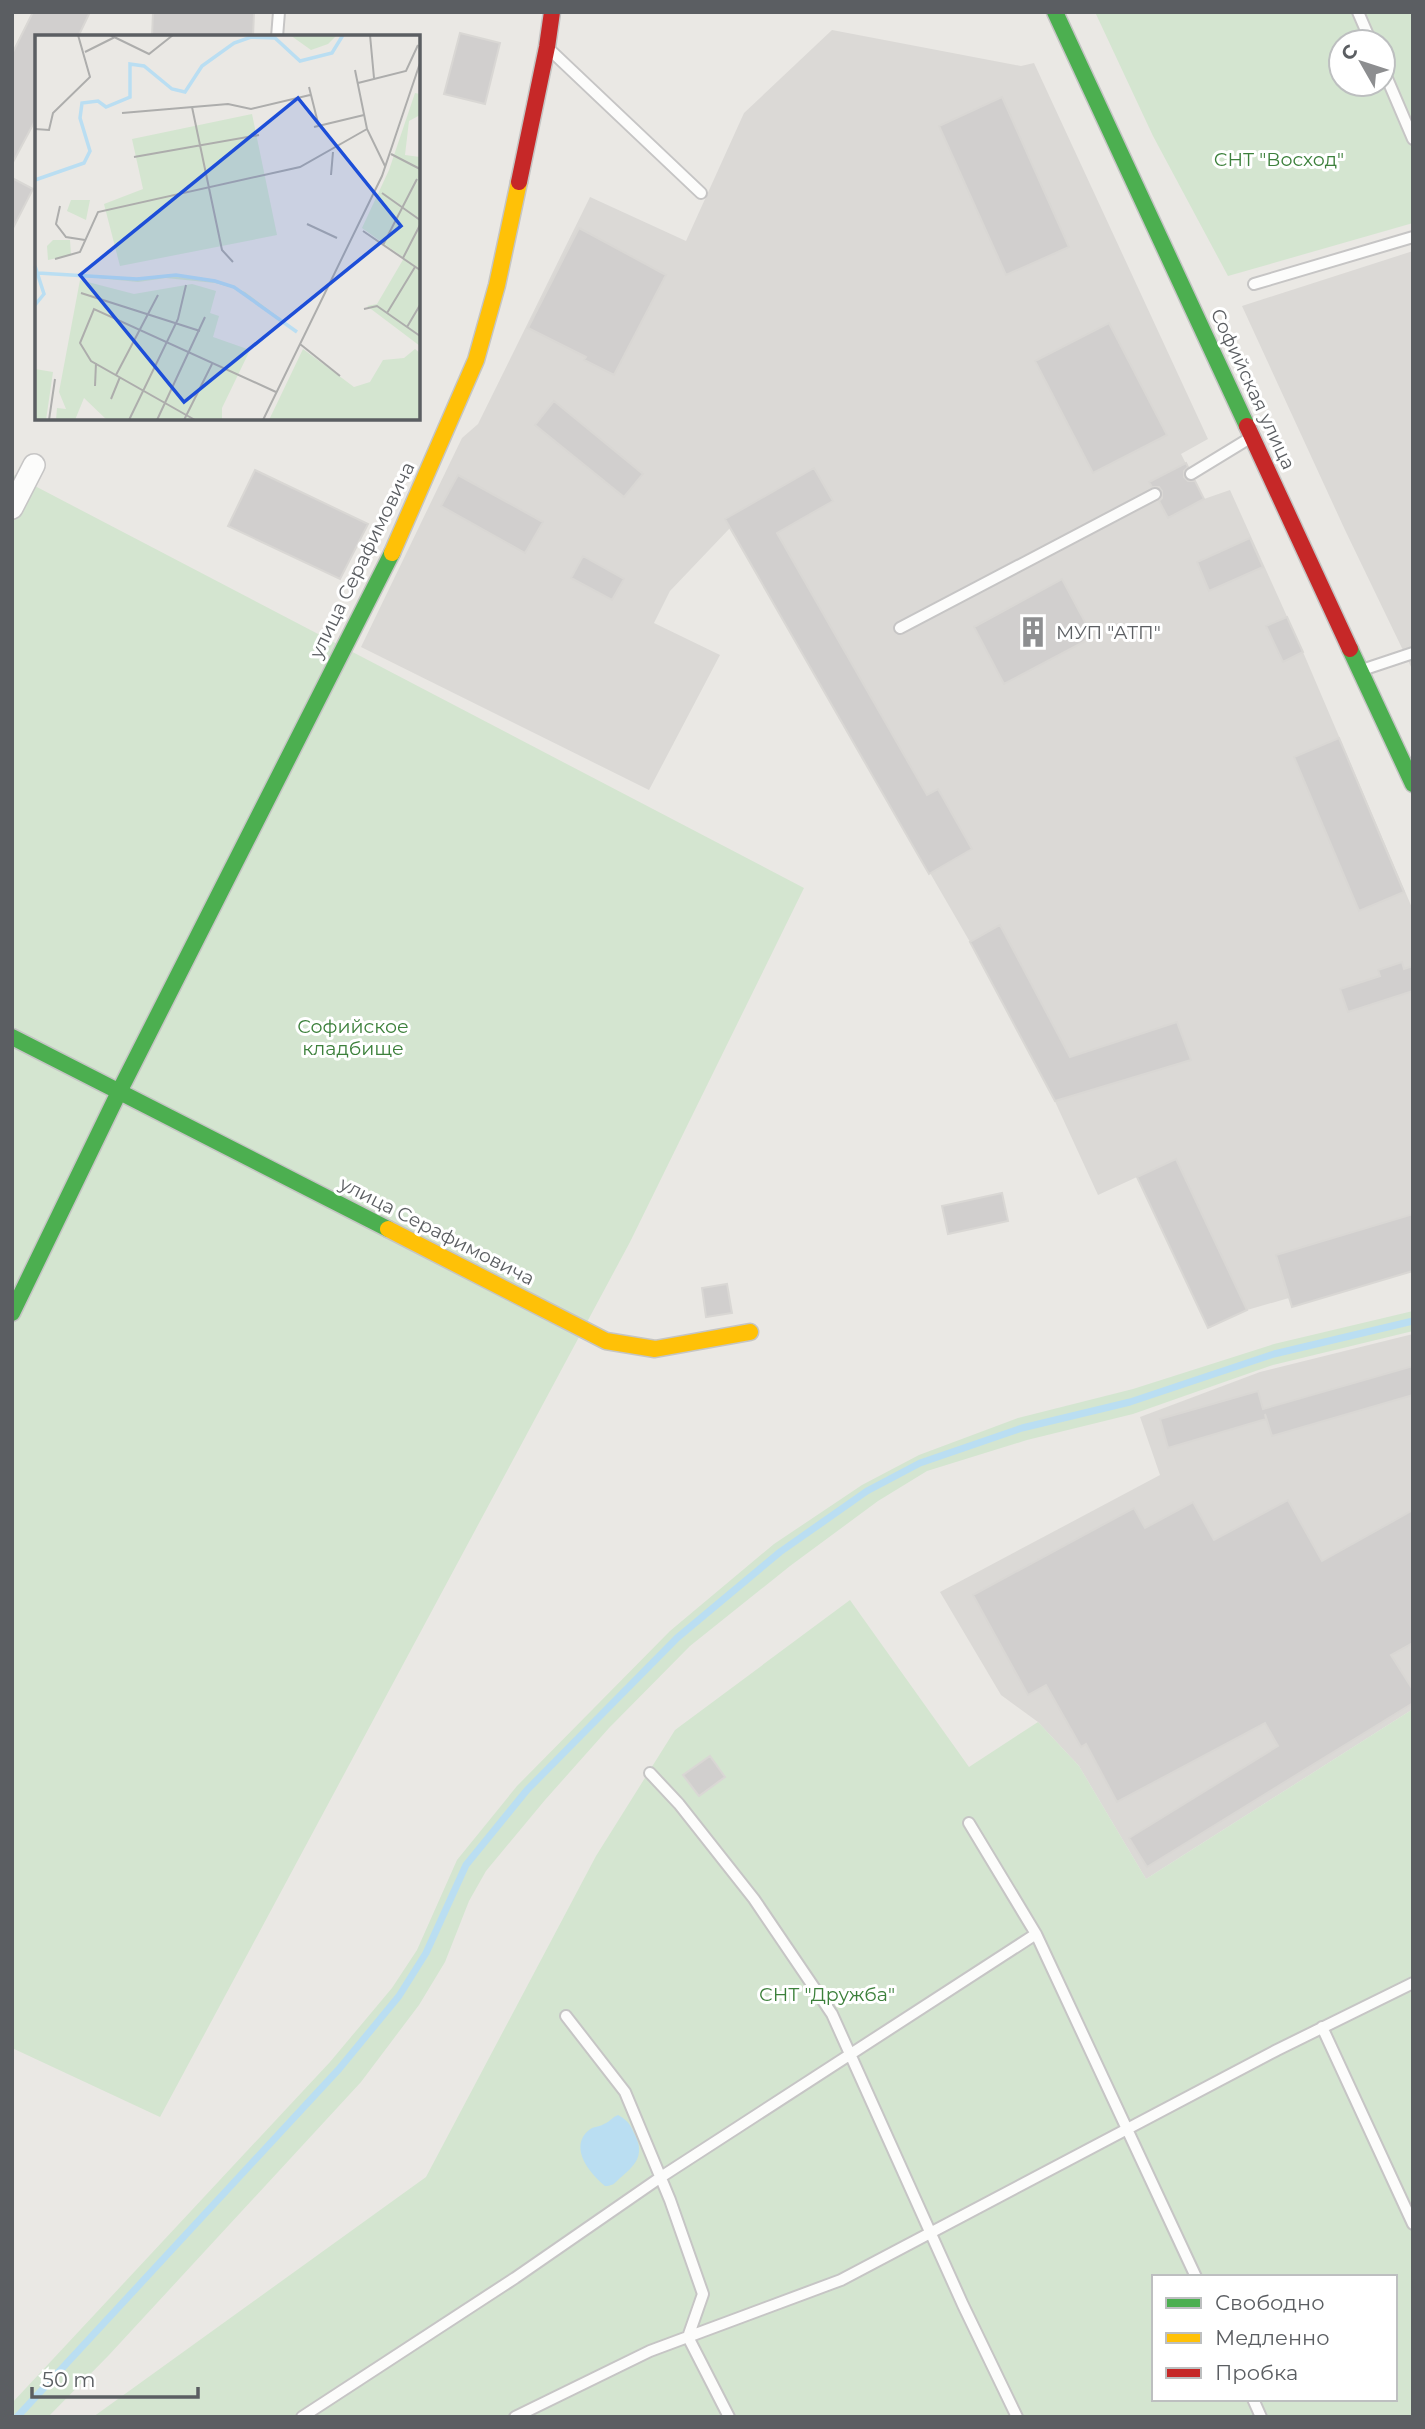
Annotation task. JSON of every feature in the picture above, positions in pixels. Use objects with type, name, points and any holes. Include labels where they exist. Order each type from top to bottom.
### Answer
[{"type":"street","name":"улица Серафимовича","points":[[12,1313],[120,1092],[402,534],[476,360],[497,285],[552,12]]},
{"type":"street","name":"Софийская улица","points":[[1055,12],[1413,784]]},
{"type":"street","points":[[12,508],[34,465]]},
{"type":"street","name":"улица Серафимовича","points":[[12,1037],[606,1341],[655,1349],[750,1332]]},
{"type":"lane","points":[[277,35],[279,12]]},
{"type":"lane","points":[[547,47],[701,193]]},
{"type":"lane","points":[[1396,98],[1413,138]]},
{"type":"lane","points":[[1254,284],[1413,237]]},
{"type":"lane","points":[[1191,474],[1252,436]]},
{"type":"lane","points":[[900,628],[1155,494]]},
{"type":"lane","points":[[1360,670],[1413,653]]},
{"type":"lane","points":[[650,1773],[679,1804],[754,1899],[832,2014],[1017,2417]]},
{"type":"lane","points":[[968,1823],[1036,1934],[1195,2275]]},
{"type":"lane","points":[[302,2417],[661,2177],[1036,1934]]},
{"type":"lane","points":[[515,2417],[650,2351],[841,2280],[1322,2027],[1413,1983]]},
{"type":"lane","points":[[566,2016],[625,2092],[661,2177],[703,2294],[688,2337],[729,2417]]},
{"type":"lane","points":[[1322,2027],[1413,2224]]},
{"type":"lane","points":[[1254,2401],[1261,2417]]},
{"type":"shaded area","points":[[832,30],[1021,66],[1034,63],[1208,439],[1181,454],[1204,499],[1230,490],[1303,652],[1413,910],[1413,1271],[1292,1307],[1289,1298],[1247,1310],[1208,1328],[1137,1177],[1098,1195],[1040,1069],[970,942],[730,528],[670,591],[654,623],[720,655],[649,790],[361,647],[462,438],[478,424],[590,197],[686,241],[744,113]]},
{"type":"shaded area","points":[[1413,251],[1413,671],[1242,306]]},
{"type":"shaded area","points":[[1413,1334],[1413,1709],[1146,1879],[1079,1766],[1038,1722],[1001,1695],[940,1592],[1160,1475],[1140,1417],[1260,1372]]},
{"type":"green space","name":"СНТ \"Восход\"","points":[[1095,12],[1413,12],[1413,223],[1228,276],[1153,136]]},
{"type":"green space","name":"Софийское кладбище","points":[[12,474],[804,888],[630,1242],[160,2117],[12,2048]]},
{"type":"green space","points":[[1413,1311],[1413,1331],[1273,1365],[1133,1414],[1027,1440],[927,1471],[878,1501],[790,1566],[690,1646],[609,1728],[545,1800],[486,1871],[469,1901],[445,1962],[419,2005],[361,2082],[109,2355],[48,2417],[12,2417],[12,2403],[330,2062],[392,1988],[417,1950],[457,1860],[517,1786],[670,1631],[774,1544],[862,1485],[919,1455],[1018,1418],[1133,1389],[1274,1344]]},
{"type":"green space","name":"СНТ \"Дружба\"","points":[[850,1600],[969,1767],[1038,1722],[1079,1766],[1146,1879],[1413,1709],[1413,2417],[93,2417],[426,2177],[596,1856],[675,1730]]},
{"type":"water","points":[[618,2115],[632,2128],[639,2146],[638,2158],[614,2183],[605,2186],[593,2175],[584,2160],[581,2144],[589,2130]]},
{"type":"building","points":[[33,12],[90,12],[79,35],[35,35],[35,121],[12,164],[12,54]]},
{"type":"building","points":[[153,12],[254,12],[253,35],[152,35]]},
{"type":"building","points":[[460,33],[500,43],[485,104],[444,94]]},
{"type":"building","points":[[1002,97],[1069,247],[1006,275],[939,126]]},
{"type":"building","points":[[12,178],[33,189],[12,230]]},
{"type":"building","points":[[579,228],[666,275],[614,375],[584,360],[586,357],[528,328]]},
{"type":"building","points":[[1109,323],[1167,435],[1093,473],[1035,361]]},
{"type":"building","points":[[554,401],[643,474],[624,497],[535,425]]},
{"type":"building","points":[[1186,463],[1188,467],[1184,471],[1184,477],[1188,481],[1195,481],[1204,499],[1168,518],[1159,501],[1162,491],[1159,487],[1152,487],[1149,482]]},
{"type":"building","points":[[814,468],[833,501],[777,533],[927,795],[938,789],[972,849],[929,874],[725,519]]},
{"type":"building","points":[[255,470],[368,524],[340,579],[228,526]]},
{"type":"building","points":[[458,475],[543,522],[525,553],[441,506]]},
{"type":"building","points":[[1250,538],[1263,567],[1209,591],[1197,562]]},
{"type":"building","points":[[583,556],[624,579],[612,600],[571,578]]},
{"type":"building","name":"МУП \"АТП\"","points":[[1062,579],[1093,637],[1004,684],[974,627]]},
{"type":"building","points":[[1287,617],[1303,652],[1283,662],[1266,626]]},
{"type":"building","points":[[1339,738],[1404,892],[1359,911],[1294,757]]},
{"type":"building","points":[[1000,925],[1070,1057],[1177,1022],[1191,1060],[1055,1101],[970,942]]},
{"type":"building","points":[[1402,962],[1404,969],[1413,966],[1413,991],[1348,1012],[1340,989],[1380,976],[1378,970]]},
{"type":"building","points":[[1176,1159],[1247,1310],[1208,1328],[1137,1177]]},
{"type":"building","points":[[1002,1193],[1008,1221],[948,1234],[942,1206]]},
{"type":"building","points":[[1413,1214],[1413,1271],[1292,1307],[1276,1255]]},
{"type":"building","points":[[727,1284],[732,1313],[706,1317],[702,1288]]},
{"type":"building","points":[[1413,1366],[1413,1395],[1272,1436],[1265,1414],[1266,1419],[1168,1448],[1160,1419],[1258,1391],[1263,1409]]},
{"type":"building","points":[[1288,1500],[1322,1561],[1413,1510],[1413,1643],[1391,1655],[1413,1690],[1413,1703],[1147,1867],[1129,1838],[1278,1746],[1265,1723],[1117,1802],[1086,1744],[1081,1747],[1046,1685],[1028,1695],[973,1595],[1134,1508],[1145,1528],[1193,1502],[1214,1540]]},
{"type":"building","points":[[710,1756],[725,1777],[699,1796],[683,1775]]},
{"type":"waterway","points":[[17,2417],[339,2069],[399,1996],[426,1953],[466,1865],[527,1790],[677,1638],[780,1552],[867,1491],[920,1463],[1022,1428],[1130,1402],[1274,1354],[1413,1321]]},
{"type":"traffic: fast","points":[[1055,12],[1247,426]]},
{"type":"traffic: fast","points":[[12,1313],[119,1092],[392,553]]},
{"type":"traffic: fast","points":[[1350,649],[1413,784]]},
{"type":"traffic: fast","points":[[12,1037],[388,1229]]},
{"type":"traffic: slow","points":[[392,553],[476,360],[497,285],[519,182]]},
{"type":"traffic: slow","points":[[388,1229],[606,1341],[655,1349],[750,1332]]},
{"type":"traffic: jam","points":[[519,182],[552,12]]},
{"type":"traffic: jam","points":[[1247,426],[1350,649]]},
{"type":"place","name":"МУП \"АТП\"","points":[[1033,632]]}]
